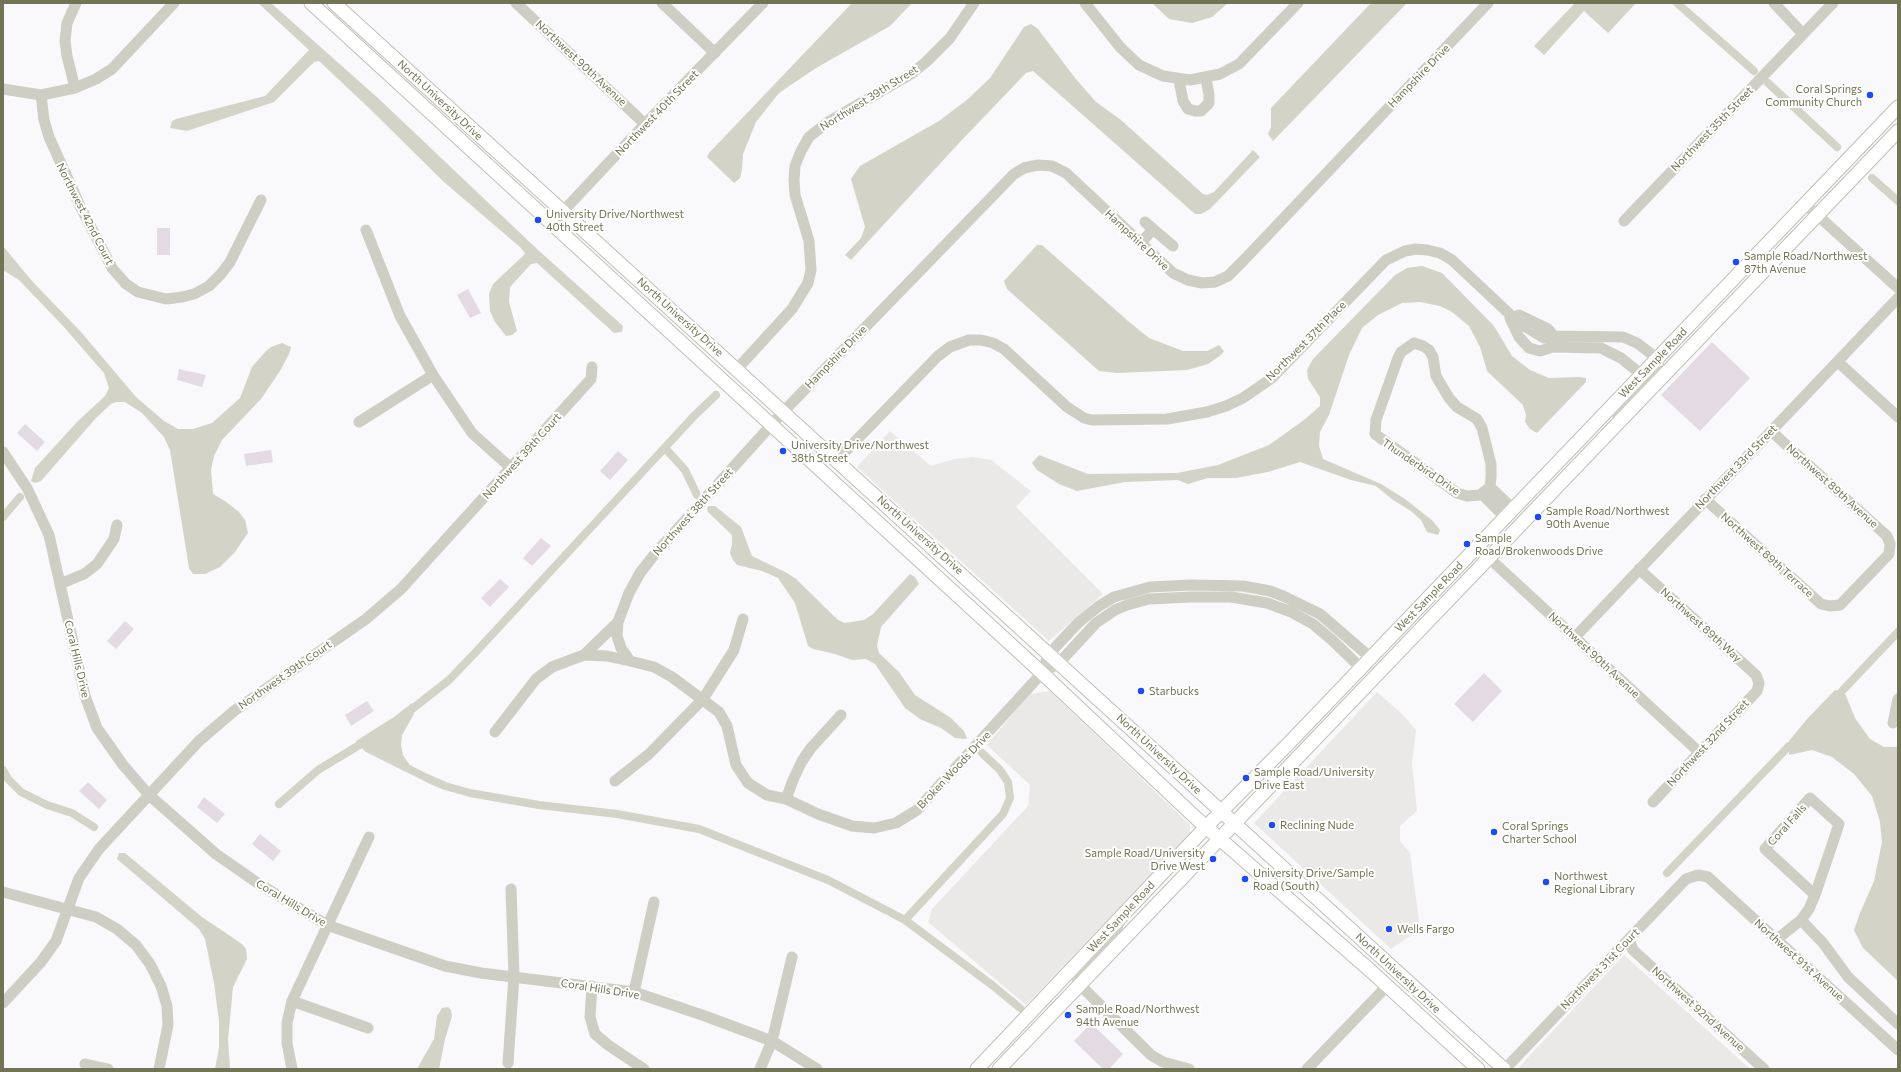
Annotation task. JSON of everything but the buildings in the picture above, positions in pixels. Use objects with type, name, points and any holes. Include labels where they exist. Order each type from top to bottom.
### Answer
[{"type":"main road","name":"North University Drive","points":[[311,3],[1042,673],[1206,827],[1372,972],[1478,1069]]},
{"type":"main road","name":"North University Drive","points":[[334,3],[562,212],[935,548],[1236,823],[1407,982],[1504,1069]]},
{"type":"main road","name":"West Sample Road","points":[[977,1069],[1206,827],[1371,658],[1898,108]]},
{"type":"main road","name":"West Sample Road","points":[[999,1069],[1898,131]]},
{"type":"main road","points":[[1489,558],[1487,550],[1490,543],[1538,493],[1548,473]]},
{"type":"main road","points":[[921,563],[935,548]]},
{"type":"main road","points":[[1413,637],[1423,616],[1466,570],[1464,560]]},
{"type":"main road","points":[[936,576],[949,561]]},
{"type":"main road","points":[[1372,972],[1407,982]]},
{"type":"main road","points":[[1030,1036],[1041,1014],[1063,990],[1067,975]]},
{"type":"main road","points":[[1387,986],[1407,982]]},
{"type":"street","points":[[76,3],[67,23],[65,41],[67,56],[76,88]]},
{"type":"street","points":[[3,89],[41,95],[76,88],[112,69],[174,3]]},
{"type":"street","name":"Northwest 90th Avenue","points":[[516,3],[645,124]]},
{"type":"street","points":[[662,3],[715,53]]},
{"type":"street","name":"Northwest 40th Street","points":[[552,223],[645,124],[763,3]]},
{"type":"street","name":"Northwest 39th Street","points":[[737,369],[792,309],[808,283],[811,270],[809,241],[795,195],[794,180],[795,166],[809,137],[828,122],[911,74],[926,62],[950,38],[974,3]]},
{"type":"street","points":[[1085,3],[1132,60],[1155,73],[1178,80],[1206,78],[1220,74],[1238,64],[1298,3]]},
{"type":"street","name":"Hampshire Drive","points":[[783,412],[1014,174],[1024,168],[1038,165],[1052,166],[1066,173],[1173,273],[1188,280],[1202,283],[1215,282],[1228,276],[1488,3]]},
{"type":"street","points":[[1774,3],[1803,34]]},
{"type":"street","name":"Northwest 35th Street","points":[[1624,221],[1833,3]]},
{"type":"street","points":[[1178,80],[1183,101],[1188,109],[1201,111],[1208,103],[1209,95],[1206,78]]},
{"type":"street","name":"Northwest 42nd Court","points":[[41,95],[44,120],[49,137],[81,208],[112,268],[126,284],[138,292],[166,299],[194,294],[209,286],[230,262],[261,200]]},
{"type":"street","points":[[1805,204],[1898,288]]},
{"type":"street","points":[[1141,243],[1149,225],[1173,246]]},
{"type":"street","points":[[366,230],[400,316],[433,375],[472,433],[511,468]]},
{"type":"street","name":"Northwest 37th Place","points":[[837,460],[938,356],[950,347],[964,342],[981,340],[993,343],[1004,349],[1067,407],[1084,418],[1092,420],[1167,419],[1187,417],[1220,408],[1243,398],[1258,389],[1286,364],[1386,260],[1405,251],[1426,250],[1440,254],[1452,260],[1507,312],[1519,337],[1529,348],[1540,351],[1553,342],[1623,337],[1637,343],[1658,358]]},
{"type":"street","name":"Northwest 33rd Street","points":[[1575,637],[1898,298]]},
{"type":"street","name":"Northwest 37th Place","points":[[1507,312],[1521,316],[1548,329],[1553,342]]},
{"type":"street","name":"Northwest 37th Place","points":[[1553,342],[1601,348],[1621,358],[1642,375]]},
{"type":"street","name":"Thunderbird Drive","points":[[1414,344],[1423,346],[1429,350],[1433,357],[1436,376],[1448,398],[1457,407],[1477,419],[1482,428],[1491,464],[1486,491],[1474,497],[1457,493],[1400,451],[1379,439],[1375,434],[1376,420],[1398,358],[1401,352],[1414,344]]},
{"type":"street","points":[[1618,423],[1618,412],[1657,371],[1659,366],[1658,358]]},
{"type":"street","points":[[1838,362],[1898,417]]},
{"type":"street","name":"Northwest 39th Court","points":[[3,1003],[41,962],[56,941],[79,878],[99,849],[199,741],[234,711],[366,619],[401,589],[591,379],[592,367]]},
{"type":"street","points":[[359,422],[433,375]]},
{"type":"street","name":"Northwest 38th Street","points":[[630,661],[621,648],[618,636],[618,622],[629,593],[640,572],[783,412]]},
{"type":"street","name":"Northwest 89th Avenue","points":[[1771,431],[1887,536],[1890,544],[1889,554],[1840,605],[1830,606]]},
{"type":"street","name":"Coral Hills Drive","points":[[3,452],[27,488],[49,535],[85,696],[97,728],[123,765],[149,795],[216,854],[259,884],[327,926],[445,966],[481,973],[634,992],[706,1016],[772,1041],[817,1069]]},
{"type":"street","points":[[1486,491],[1509,513]]},
{"type":"street","name":"Northwest 89th Terrace","points":[[1705,499],[1822,604],[1830,606]]},
{"type":"street","points":[[60,584],[84,574],[97,564],[114,539],[117,525]]},
{"type":"street","name":"Northwest 90th Avenue","points":[[1489,558],[1699,752]]},
{"type":"street","name":"Northwest 89th Way","points":[[1639,569],[1756,675],[1759,683]]},
{"type":"street","points":[[1230,597],[1231,584]]},
{"type":"street","name":"Broken Woods Drive","points":[[630,661],[654,668],[672,677],[719,712],[727,726],[736,765],[748,783],[767,795],[786,799],[818,814],[852,826],[874,828],[896,823],[917,810],[1042,673],[1054,658],[1074,627],[1088,614],[1114,597],[1150,586],[1231,584],[1270,591],[1296,601],[1313,610],[1341,631],[1371,658]]},
{"type":"street","points":[[1148,599],[1150,586]]},
{"type":"street","name":"Broken Woods Drive","points":[[1054,658],[1096,623],[1115,610],[1148,599],[1230,597],[1267,603],[1291,612],[1306,620],[1332,640],[1361,668]]},
{"type":"street","points":[[1306,620],[1313,610]]},
{"type":"street","points":[[615,781],[649,754],[703,699],[734,650],[743,619]]},
{"type":"street","name":"Northwest 38th Street","points":[[584,655],[618,622]]},
{"type":"street","points":[[1074,627],[1083,635]]},
{"type":"street","name":"Northwest 38th Street","points":[[495,732],[536,679],[552,667],[584,655],[607,656],[630,661]]},
{"type":"street","name":"Northwest 32nd Street","points":[[1653,802],[1757,691],[1759,683]]},
{"type":"street","points":[[1893,722],[1898,699]]},
{"type":"street","points":[[786,799],[802,761],[811,748],[841,715]]},
{"type":"street","name":"Coral Falls","points":[[1776,940],[1801,920],[1809,910],[1815,895],[1839,824],[1810,798],[1765,849],[1815,895]]},
{"type":"street","points":[[292,1069],[287,1043],[287,1023],[292,1001],[369,837]]},
{"type":"street","name":"Northwest 91st Avenue","points":[[1698,874],[1708,877],[1898,1050]]},
{"type":"street","name":"Northwest 31st Court","points":[[1504,1069],[1627,945],[1686,879],[1698,874]]},
{"type":"street","points":[[508,1063],[514,976],[511,889]]},
{"type":"street","points":[[3,892],[96,917],[117,929],[136,945],[150,964],[161,986],[167,1006],[168,1025],[159,1069]]},
{"type":"street","points":[[634,992],[654,902]]},
{"type":"street","points":[[1122,916],[1112,938],[1078,971],[1077,978],[1080,985],[1151,1055],[1163,1062],[1189,1069]]},
{"type":"street","points":[[1801,920],[1823,943],[1848,977],[1898,1024]]},
{"type":"street","name":"Northwest 92nd Avenue","points":[[1627,945],[1764,1069]]},
{"type":"street","points":[[760,1069],[772,1041],[792,957]]},
{"type":"street","points":[[592,986],[590,1017],[595,1034],[608,1046],[644,1069]]},
{"type":"street","points":[[1307,1069],[1387,986]]},
{"type":"street","points":[[292,1001],[368,1028]]},
{"type":"street","points":[[84,1064],[108,1069]]},
{"type":"shaded area","points":[[258,3],[271,3],[379,99],[537,249],[623,326],[622,332],[614,333],[537,263],[531,264],[510,287],[509,302],[517,331],[512,335],[506,336],[495,322],[490,311],[489,294],[493,284],[525,253],[520,247],[444,182],[319,61],[314,62],[274,102],[187,131],[170,128],[172,121],[176,119],[265,96],[309,50]]},
{"type":"shaded area","points":[[852,3],[912,3],[890,26],[816,68],[779,93],[756,122],[743,154],[740,178],[734,183],[707,157],[709,153]]},
{"type":"shaded area","points":[[1152,3],[1228,3],[1212,17],[1192,23],[1169,19]]},
{"type":"shaded area","points":[[1371,3],[1407,3],[1273,141],[1268,134],[1271,127],[1271,108]]},
{"type":"shaded area","points":[[1575,3],[1636,3],[1608,33],[1584,11],[1544,55],[1534,46]]},
{"type":"shaded area","points":[[1031,24],[1038,29],[1075,78],[1096,102],[1121,120],[1203,194],[1207,195],[1214,192],[1253,150],[1260,157],[1210,209],[1201,214],[1195,214],[1033,71],[1026,73],[851,260],[845,255],[861,238],[865,227],[851,179],[860,166],[939,121],[968,99],[990,78],[1024,27]]},
{"type":"shaded area","points":[[157,228],[170,228],[170,255],[157,255]]},
{"type":"shaded area","points":[[1037,245],[1042,245],[1149,338],[1183,351],[1207,351],[1219,345],[1224,351],[1221,355],[1208,364],[1187,370],[1117,373],[1099,371],[1007,289],[1004,281]]},
{"type":"shaded area","points":[[3,246],[32,281],[81,332],[136,397],[164,421],[178,429],[193,429],[212,423],[240,398],[252,367],[266,351],[271,347],[282,343],[291,347],[280,371],[261,399],[222,440],[214,456],[211,470],[213,494],[239,512],[245,520],[248,533],[235,552],[220,567],[205,574],[193,574],[189,568],[170,450],[164,437],[142,413],[125,402],[116,402],[111,404],[96,418],[41,481],[35,483],[31,481],[35,468],[78,421],[105,396],[109,388],[104,373],[63,326],[19,280],[3,270]]},
{"type":"shaded area","points":[[1422,266],[1442,273],[1494,326],[1512,356],[1530,370],[1549,378],[1586,378],[1586,382],[1537,433],[1530,429],[1525,422],[1526,415],[1523,405],[1487,371],[1480,347],[1469,326],[1452,312],[1440,306],[1420,302],[1402,303],[1378,315],[1362,328],[1349,355],[1329,415],[1320,432],[1319,446],[1323,459],[1381,484],[1405,499],[1433,521],[1440,530],[1438,535],[1427,532],[1421,520],[1376,486],[1351,480],[1300,462],[1268,472],[1236,478],[1208,478],[1188,484],[1178,480],[1125,482],[1077,491],[1059,484],[1037,470],[1032,463],[1039,455],[1088,474],[1177,473],[1218,465],[1269,445],[1304,420],[1320,406],[1320,397],[1308,379],[1307,370],[1313,359],[1395,275],[1407,268]]},
{"type":"shaded area","points":[[468,289],[481,313],[470,318],[457,295]]},
{"type":"shaded area","points":[[1712,342],[1750,378],[1700,431],[1661,395]]},
{"type":"shaded area","points":[[179,369],[206,375],[202,387],[177,380]]},
{"type":"shaded area","points":[[25,424],[45,442],[37,451],[17,433]]},
{"type":"shaded area","points":[[890,431],[931,466],[954,459],[973,457],[991,460],[1031,491],[1016,507],[1103,594],[1049,641],[857,467]]},
{"type":"shaded area","points":[[271,450],[273,462],[246,466],[244,454]]},
{"type":"shaded area","points":[[618,451],[628,460],[610,480],[600,471]]},
{"type":"shaded area","points":[[709,506],[715,506],[741,527],[752,556],[796,579],[838,620],[845,623],[864,620],[873,614],[910,574],[915,577],[919,584],[881,627],[877,646],[879,653],[899,672],[915,695],[951,718],[964,731],[967,739],[955,738],[941,728],[920,719],[905,708],[875,664],[866,659],[852,660],[813,649],[808,646],[795,603],[778,578],[762,571],[737,565],[733,560],[730,553],[732,535],[708,512],[707,508]]},
{"type":"shaded area","points":[[541,538],[551,546],[532,566],[523,558]]},
{"type":"shaded area","points":[[500,579],[509,587],[490,607],[481,598]]},
{"type":"shaded area","points":[[125,621],[134,629],[116,649],[107,641]]},
{"type":"shaded area","points":[[1484,673],[1502,691],[1473,722],[1454,704]]},
{"type":"shaded area","points":[[1835,690],[1844,691],[1855,718],[1870,739],[1884,747],[1898,747],[1898,981],[1863,948],[1854,930],[1874,881],[1882,842],[1880,822],[1872,796],[1854,774],[1832,757],[1812,750],[1789,755],[1789,741],[1807,719]]},
{"type":"shaded area","points":[[1050,691],[1190,825],[1190,834],[1026,1005],[928,922],[932,909],[1028,806],[1030,785],[987,745],[1029,694]]},
{"type":"shaded area","points":[[1377,692],[1403,715],[1416,730],[1412,763],[1417,811],[1400,826],[1400,841],[1410,853],[1419,921],[1416,932],[1391,949],[1254,823]]},
{"type":"shaded area","points":[[367,701],[374,711],[351,726],[345,715]]},
{"type":"shaded area","points":[[412,703],[415,707],[414,714],[402,735],[401,745],[403,755],[409,764],[404,771],[366,752],[358,745],[356,741],[394,717]]},
{"type":"shaded area","points":[[88,782],[107,800],[99,809],[79,791]]},
{"type":"shaded area","points":[[204,797],[225,814],[217,823],[197,807]]},
{"type":"shaded area","points":[[260,834],[281,851],[273,861],[252,844]]},
{"type":"shaded area","points":[[119,853],[125,853],[202,917],[242,944],[246,949],[247,959],[233,987],[228,1039],[230,1069],[215,1069],[219,1048],[219,1021],[214,983],[205,939],[199,929],[117,859]]},
{"type":"shaded area","points":[[1624,955],[1750,1069],[1522,1069],[1519,1067]]},
{"type":"shaded area","points":[[448,1007],[451,1010],[452,1016],[445,1039],[439,1069],[417,1069],[434,1039],[437,1016],[442,1008]]},
{"type":"shaded area","points":[[1091,1023],[1123,1054],[1109,1069],[1103,1069],[1074,1041]]},
{"type":"waterway","points":[[1677,3],[1754,71]]},
{"type":"waterway","points":[[1768,83],[1837,147]]},
{"type":"waterway","points":[[1872,178],[1898,201]]},
{"type":"waterway","points":[[407,713],[449,680],[694,416],[716,395]]},
{"type":"waterway","points":[[665,448],[685,470],[697,495]]},
{"type":"waterway","points":[[3,517],[20,497]]},
{"type":"waterway","points":[[1842,691],[1898,632]]},
{"type":"waterway","points":[[279,804],[318,770],[366,741]]},
{"type":"waterway","points":[[1667,873],[1789,746]]},
{"type":"waterway","points":[[905,920],[1003,814],[1010,798],[1008,782],[1000,770],[982,753]]},
{"type":"waterway","points":[[398,761],[407,768],[429,779],[445,786],[470,793],[539,805],[617,814],[699,829],[828,880],[905,920],[992,985],[1020,1008]]},
{"type":"waterway","points":[[3,770],[8,779],[21,792],[47,805],[72,813],[94,827]]},
{"type":"place","name":"Coral Springs Community Church","points":[[1870,95]]},
{"type":"place","name":"University Drive/Northwest 40th Street","points":[[538,220]]},
{"type":"place","name":"Sample Road/Northwest 87th Avenue","points":[[1736,262]]},
{"type":"place","name":"University Drive/Northwest 38th Street","points":[[783,451]]},
{"type":"place","name":"Sample Road/Northwest 90th Avenue","points":[[1538,517]]},
{"type":"place","name":"Sample Road/Brokenwoods Drive","points":[[1467,544]]},
{"type":"place","name":"Starbucks","points":[[1141,691]]},
{"type":"place","name":"Sample Road/University Drive East","points":[[1246,778]]},
{"type":"place","name":"Reclining Nude","points":[[1272,825]]},
{"type":"place","name":"Coral Springs Charter School","points":[[1494,832]]},
{"type":"place","name":"Sample Road/University Drive West","points":[[1213,859]]},
{"type":"place","name":"University Drive/Sample Road (South)","points":[[1245,879]]},
{"type":"place","name":"Northwest Regional Library","points":[[1546,882]]},
{"type":"place","name":"Wells Fargo","points":[[1389,929]]},
{"type":"place","name":"Sample Road/Northwest 94th Avenue","points":[[1068,1015]]}]
